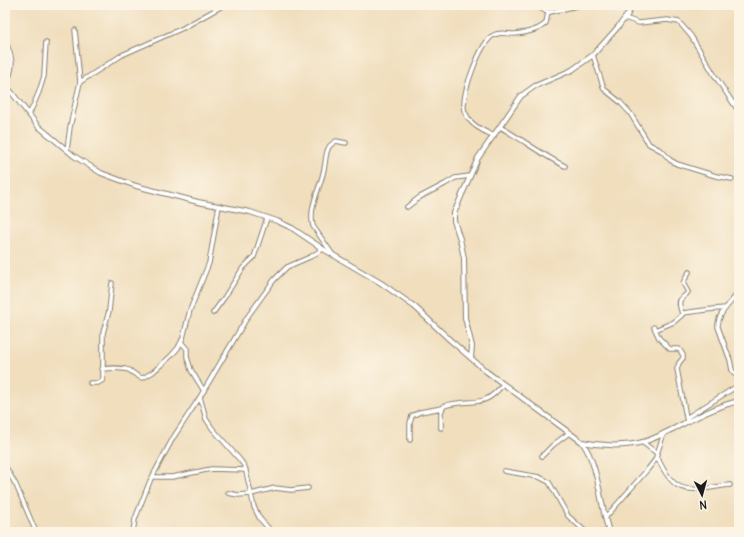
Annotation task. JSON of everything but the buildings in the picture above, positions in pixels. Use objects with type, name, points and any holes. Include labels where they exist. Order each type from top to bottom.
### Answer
[{"type":"street","points":[[80,82],[122,55],[183,28],[224,5]]},
{"type":"street","points":[[535,5],[548,12],[581,5]]},
{"type":"street","points":[[471,358],[472,346],[465,310],[464,258],[454,213],[478,158],[518,100],[530,89],[572,70],[593,55],[625,18],[632,5]]},
{"type":"street","points":[[494,136],[471,122],[464,108],[465,94],[478,57],[491,36],[500,33],[522,33],[538,28],[546,23],[548,12]]},
{"type":"street","points":[[625,18],[639,23],[668,20],[679,22],[688,32],[739,112]]},
{"type":"street","points":[[67,150],[70,127],[80,82],[75,30]]},
{"type":"street","points":[[5,40],[10,52],[12,69],[5,84],[38,126],[89,167],[113,178],[136,186],[250,212],[292,228],[334,256],[381,283],[416,307],[471,358],[503,384],[582,442],[588,450],[593,464],[609,532]]},
{"type":"street","points":[[29,115],[40,92],[44,76],[46,42]]},
{"type":"street","points":[[593,55],[604,89],[620,102],[630,113],[649,144],[662,151],[670,160],[677,164],[716,176],[732,179]]},
{"type":"street","points":[[500,127],[565,166]]},
{"type":"street","points":[[334,256],[313,226],[313,210],[315,196],[324,170],[329,147],[336,142],[346,143]]},
{"type":"street","points":[[407,207],[420,197],[454,178],[470,176]]},
{"type":"street","points":[[102,369],[116,368],[128,370],[143,378],[153,372],[171,356],[181,342],[190,310],[209,263],[219,206]]},
{"type":"street","points":[[213,313],[243,268],[254,257],[267,218]]},
{"type":"street","points":[[133,532],[135,519],[153,477],[173,438],[204,391],[248,316],[274,280],[287,267],[310,257],[323,249]]},
{"type":"street","points":[[683,313],[679,302],[680,299],[687,295],[688,292],[683,283],[689,272]]},
{"type":"street","points":[[90,383],[98,383],[102,381],[104,352],[103,333],[109,311],[112,283]]},
{"type":"street","points":[[739,291],[725,308],[718,322],[718,327],[732,370],[739,379]]},
{"type":"street","points":[[683,313],[725,308]]},
{"type":"street","points":[[683,313],[680,318],[674,322],[654,328],[659,338],[670,349],[679,349],[683,355],[677,369],[687,420]]},
{"type":"street","points":[[181,342],[187,349],[187,357],[191,370],[204,391]]},
{"type":"street","points":[[410,440],[410,423],[412,416],[420,412],[442,408],[444,406],[456,403],[486,400],[494,395],[503,384]]},
{"type":"street","points":[[582,442],[595,445],[608,445],[633,444],[642,442],[664,434],[739,385]]},
{"type":"street","points":[[200,397],[206,419],[240,460],[246,470],[257,513],[272,532]]},
{"type":"street","points":[[687,420],[739,401]]},
{"type":"street","points":[[441,428],[440,418],[442,408]]},
{"type":"street","points":[[542,456],[557,441],[569,433]]},
{"type":"street","points":[[605,518],[648,470],[657,455],[664,434]]},
{"type":"street","points":[[642,442],[657,455],[673,483],[684,489],[702,489],[730,485]]},
{"type":"street","points":[[5,466],[16,485],[36,532]]},
{"type":"street","points":[[153,477],[172,477],[211,469],[246,470]]},
{"type":"street","points":[[504,471],[539,477],[549,482],[568,516],[586,532]]},
{"type":"street","points":[[228,493],[251,494],[275,488],[292,490],[308,488]]}]
